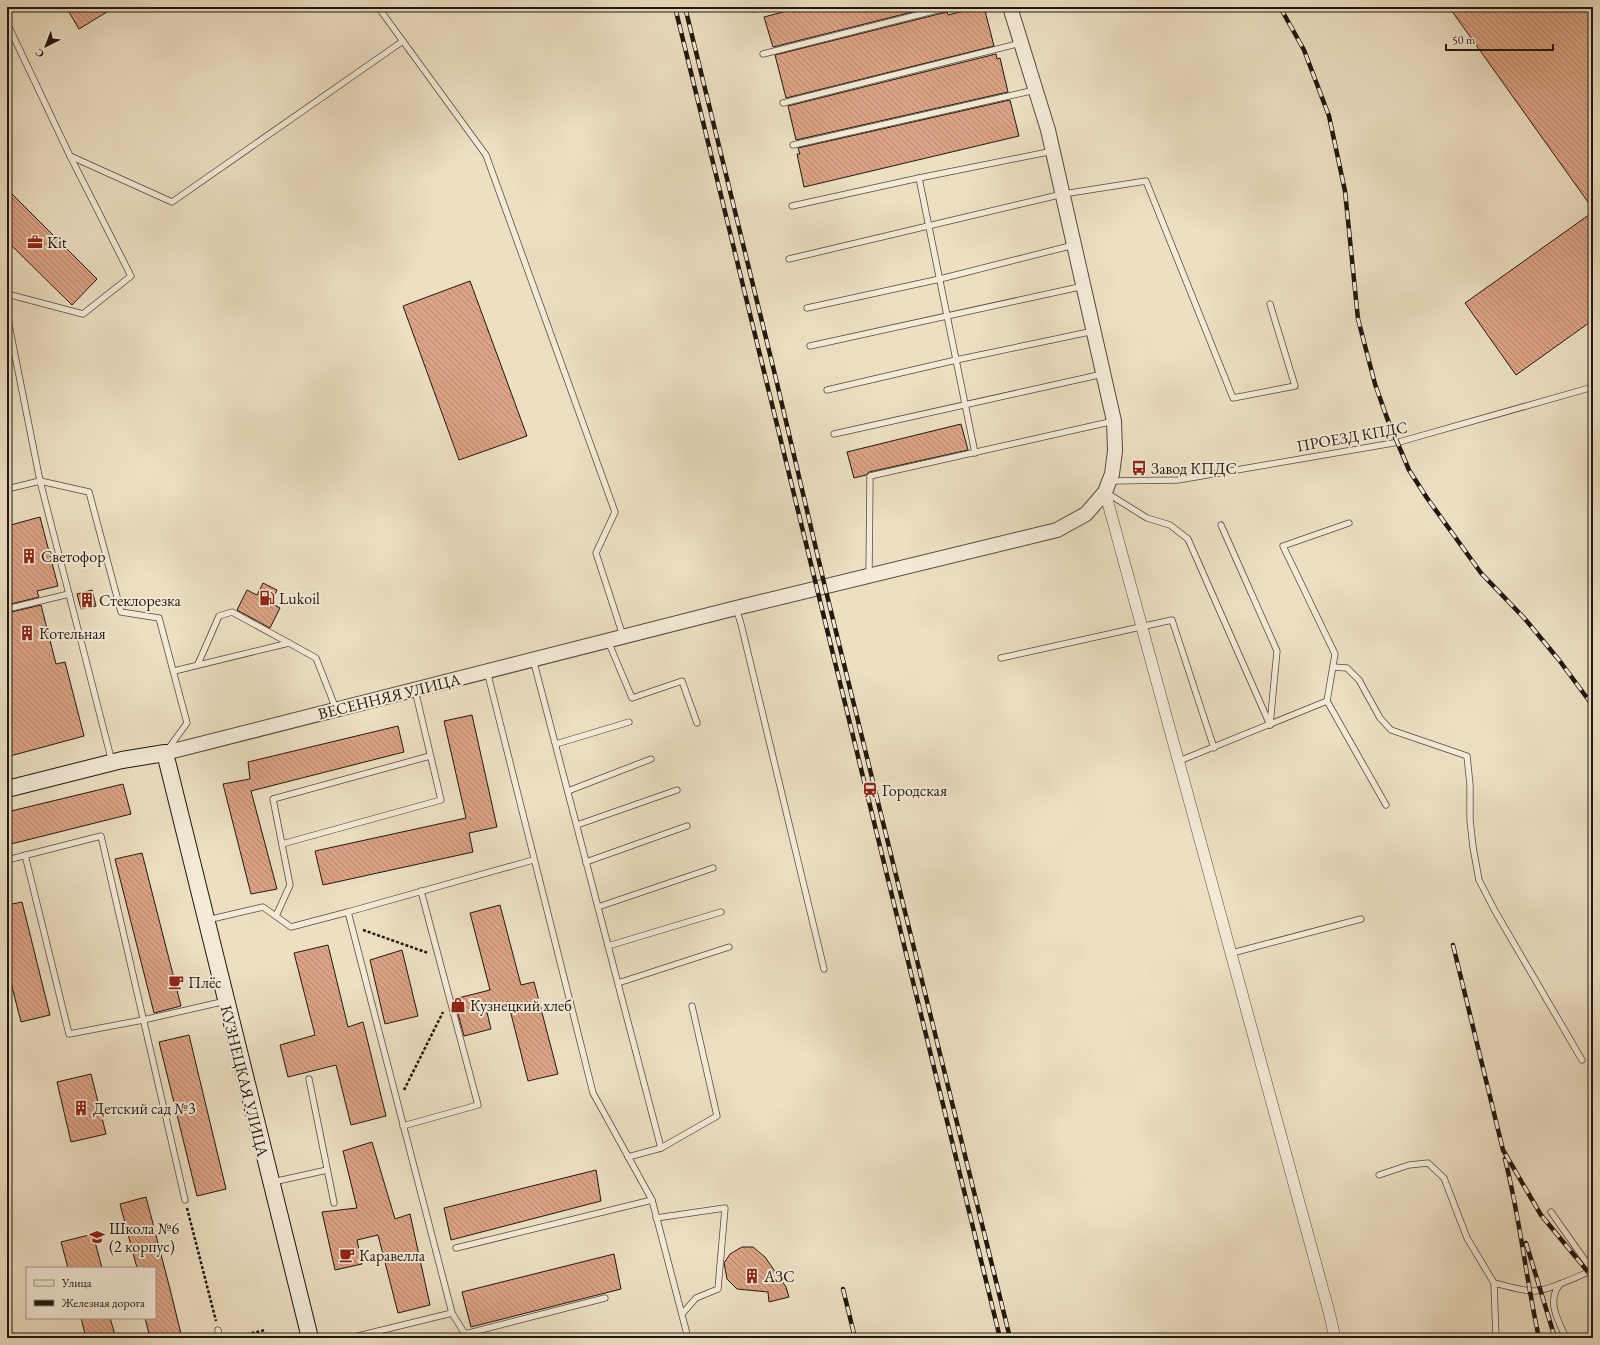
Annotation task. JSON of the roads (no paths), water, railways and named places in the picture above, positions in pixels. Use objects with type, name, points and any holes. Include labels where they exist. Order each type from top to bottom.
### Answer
[{"type":"main road","name":"ВЕСЕННЯЯ УЛИЦА","points":[[7,789],[112,762],[165,753]]},
{"type":"main road","name":"КУЗНЕЦКАЯ УЛИЦА","points":[[165,753],[310,1338]]},
{"type":"street","points":[[1010,7],[1053,150],[1114,421],[1115,451],[1112,474],[1108,487],[1142,626],[1232,953],[1335,1338]]},
{"type":"street","name":"ВЕСЕННЯЯ УЛИЦА","points":[[165,753],[736,608],[1057,530],[1086,514],[1108,487]]},
{"type":"lane","points":[[378,7],[486,155],[615,512],[596,552],[623,637]]},
{"type":"lane","points":[[754,9],[762,7]]},
{"type":"lane","points":[[763,54],[949,7]]},
{"type":"lane","points":[[7,23],[70,156],[131,276],[83,314],[7,294]]},
{"type":"lane","points":[[70,156],[172,202],[403,42]]},
{"type":"lane","points":[[783,103],[1021,43]]},
{"type":"lane","points":[[793,145],[1036,90]]},
{"type":"lane","points":[[792,206],[1053,150]]},
{"type":"lane","points":[[919,178],[975,453]]},
{"type":"lane","points":[[789,259],[1063,194],[1146,180],[1233,398],[1295,386],[1270,304]]},
{"type":"lane","points":[[807,308],[940,279],[1074,245]]},
{"type":"lane","points":[[810,346],[1084,286]]},
{"type":"lane","points":[[7,315],[40,481],[112,762]]},
{"type":"lane","points":[[827,390],[956,360],[1094,331]]},
{"type":"lane","points":[[834,434],[1104,374]]},
{"type":"lane","name":"ПРОЕЗД КПДС","points":[[1108,487],[1178,480],[1399,442],[1593,387]]},
{"type":"lane","points":[[869,575],[870,476],[1114,421]]},
{"type":"lane","points":[[7,488],[40,481],[89,492],[121,612],[159,618],[187,723],[165,753]]},
{"type":"lane","points":[[1108,487],[1147,518],[1170,525],[1188,539],[1270,725]]},
{"type":"lane","points":[[1350,523],[1283,546],[1335,654],[1327,701],[1386,804]]},
{"type":"lane","points":[[1221,525],[1277,651],[1270,725]]},
{"type":"lane","points":[[7,608],[69,594]]},
{"type":"lane","points":[[736,608],[742,624],[824,969]]},
{"type":"lane","points":[[198,664],[219,616],[232,612],[316,658],[336,710]]},
{"type":"lane","points":[[1001,658],[1172,620],[1214,748]]},
{"type":"lane","points":[[608,641],[632,698],[682,681],[697,723]]},
{"type":"lane","points":[[174,671],[289,643]]},
{"type":"lane","points":[[533,659],[661,1148]]},
{"type":"lane","points":[[1333,667],[1347,668],[1359,680],[1380,718],[1391,730],[1467,756],[1470,784],[1471,826],[1479,880],[1495,911],[1582,1060]]},
{"type":"lane","points":[[486,671],[593,1093],[652,1200],[688,1338]]},
{"type":"lane","points":[[282,844],[441,800],[415,689]]},
{"type":"lane","points":[[1179,761],[1327,701]]},
{"type":"lane","points":[[556,744],[629,722]]},
{"type":"lane","points":[[276,916],[290,885],[273,799],[430,756]]},
{"type":"lane","points":[[568,791],[651,759]]},
{"type":"lane","points":[[577,825],[677,790]]},
{"type":"lane","points":[[586,862],[687,826]]},
{"type":"lane","points":[[7,860],[101,836],[185,1200]]},
{"type":"lane","points":[[25,856],[69,1034],[143,1020],[226,1001]]},
{"type":"lane","points":[[206,920],[263,907],[291,927],[534,860]]},
{"type":"lane","points":[[598,907],[713,868]]},
{"type":"lane","points":[[403,1126],[478,1105],[421,891]]},
{"type":"lane","points":[[348,912],[452,1313],[465,1334],[605,1298]]},
{"type":"lane","points":[[608,946],[721,912]]},
{"type":"lane","points":[[1232,953],[1361,919]]},
{"type":"lane","points":[[618,983],[729,947]]},
{"type":"lane","points":[[628,1157],[661,1148],[718,1116],[692,1006]]},
{"type":"lane","points":[[309,1079],[334,1202]]},
{"type":"lane","points":[[1379,1176],[1410,1165],[1428,1163],[1444,1178],[1467,1238],[1494,1283],[1496,1338]]},
{"type":"lane","points":[[271,1182],[327,1170]]},
{"type":"lane","points":[[456,1248],[652,1200]]},
{"type":"lane","points":[[656,1218],[725,1208],[718,1290],[696,1298],[682,1314]]},
{"type":"lane","points":[[1494,1283],[1516,1289],[1536,1291],[1560,1284],[1592,1270],[1551,1212]]},
{"type":"lane","points":[[1560,1284],[1555,1291],[1553,1309],[1566,1338]]},
{"type":"lane","points":[[350,1338],[452,1313]]},
{"type":"lane","points":[[218,1330],[220,1338]]},
{"type":"lane","points":[[380,1331],[382,1338]]},
{"type":"railway","points":[[675,7],[1000,1338]]},
{"type":"railway","points":[[685,7],[825,587],[1010,1338]]},
{"type":"railway","points":[[1280,7],[1304,50],[1329,116],[1345,191],[1358,319],[1375,384],[1387,418],[1409,470],[1427,498],[1481,573],[1525,619],[1559,660],[1593,706]]},
{"type":"railway","points":[[1453,945],[1503,1150],[1541,1215],[1593,1278]]},
{"type":"railway","points":[[1505,1159],[1515,1204],[1539,1338]]},
{"type":"railway","points":[[1526,1243],[1555,1338]]},
{"type":"railway","points":[[843,1289],[855,1338]]},
{"type":"place","name":"Kit","points":[[35,242]]},
{"type":"place","name":"Завод КПДС","points":[[1139,468]]},
{"type":"place","name":"Светофор","points":[[29,556]]},
{"type":"place","name":"Lukoil","points":[[267,598]]},
{"type":"place","name":"Стеклорезка","points":[[87,600]]},
{"type":"place","name":"Котельная","points":[[27,633]]},
{"type":"place","name":"Городская","points":[[870,790]]},
{"type":"place","name":"Плёс","points":[[176,982]]},
{"type":"place","name":"Кузнецкий хлеб","points":[[458,1005]]},
{"type":"place","name":"Детский сад №3","points":[[81,1108]]},
{"type":"place","name":"Школа №6 (2 корпус)","points":[[97,1237]]},
{"type":"place","name":"Каравелла","points":[[347,1255]]},
{"type":"place","name":"АЗС","points":[[752,1276]]}]
